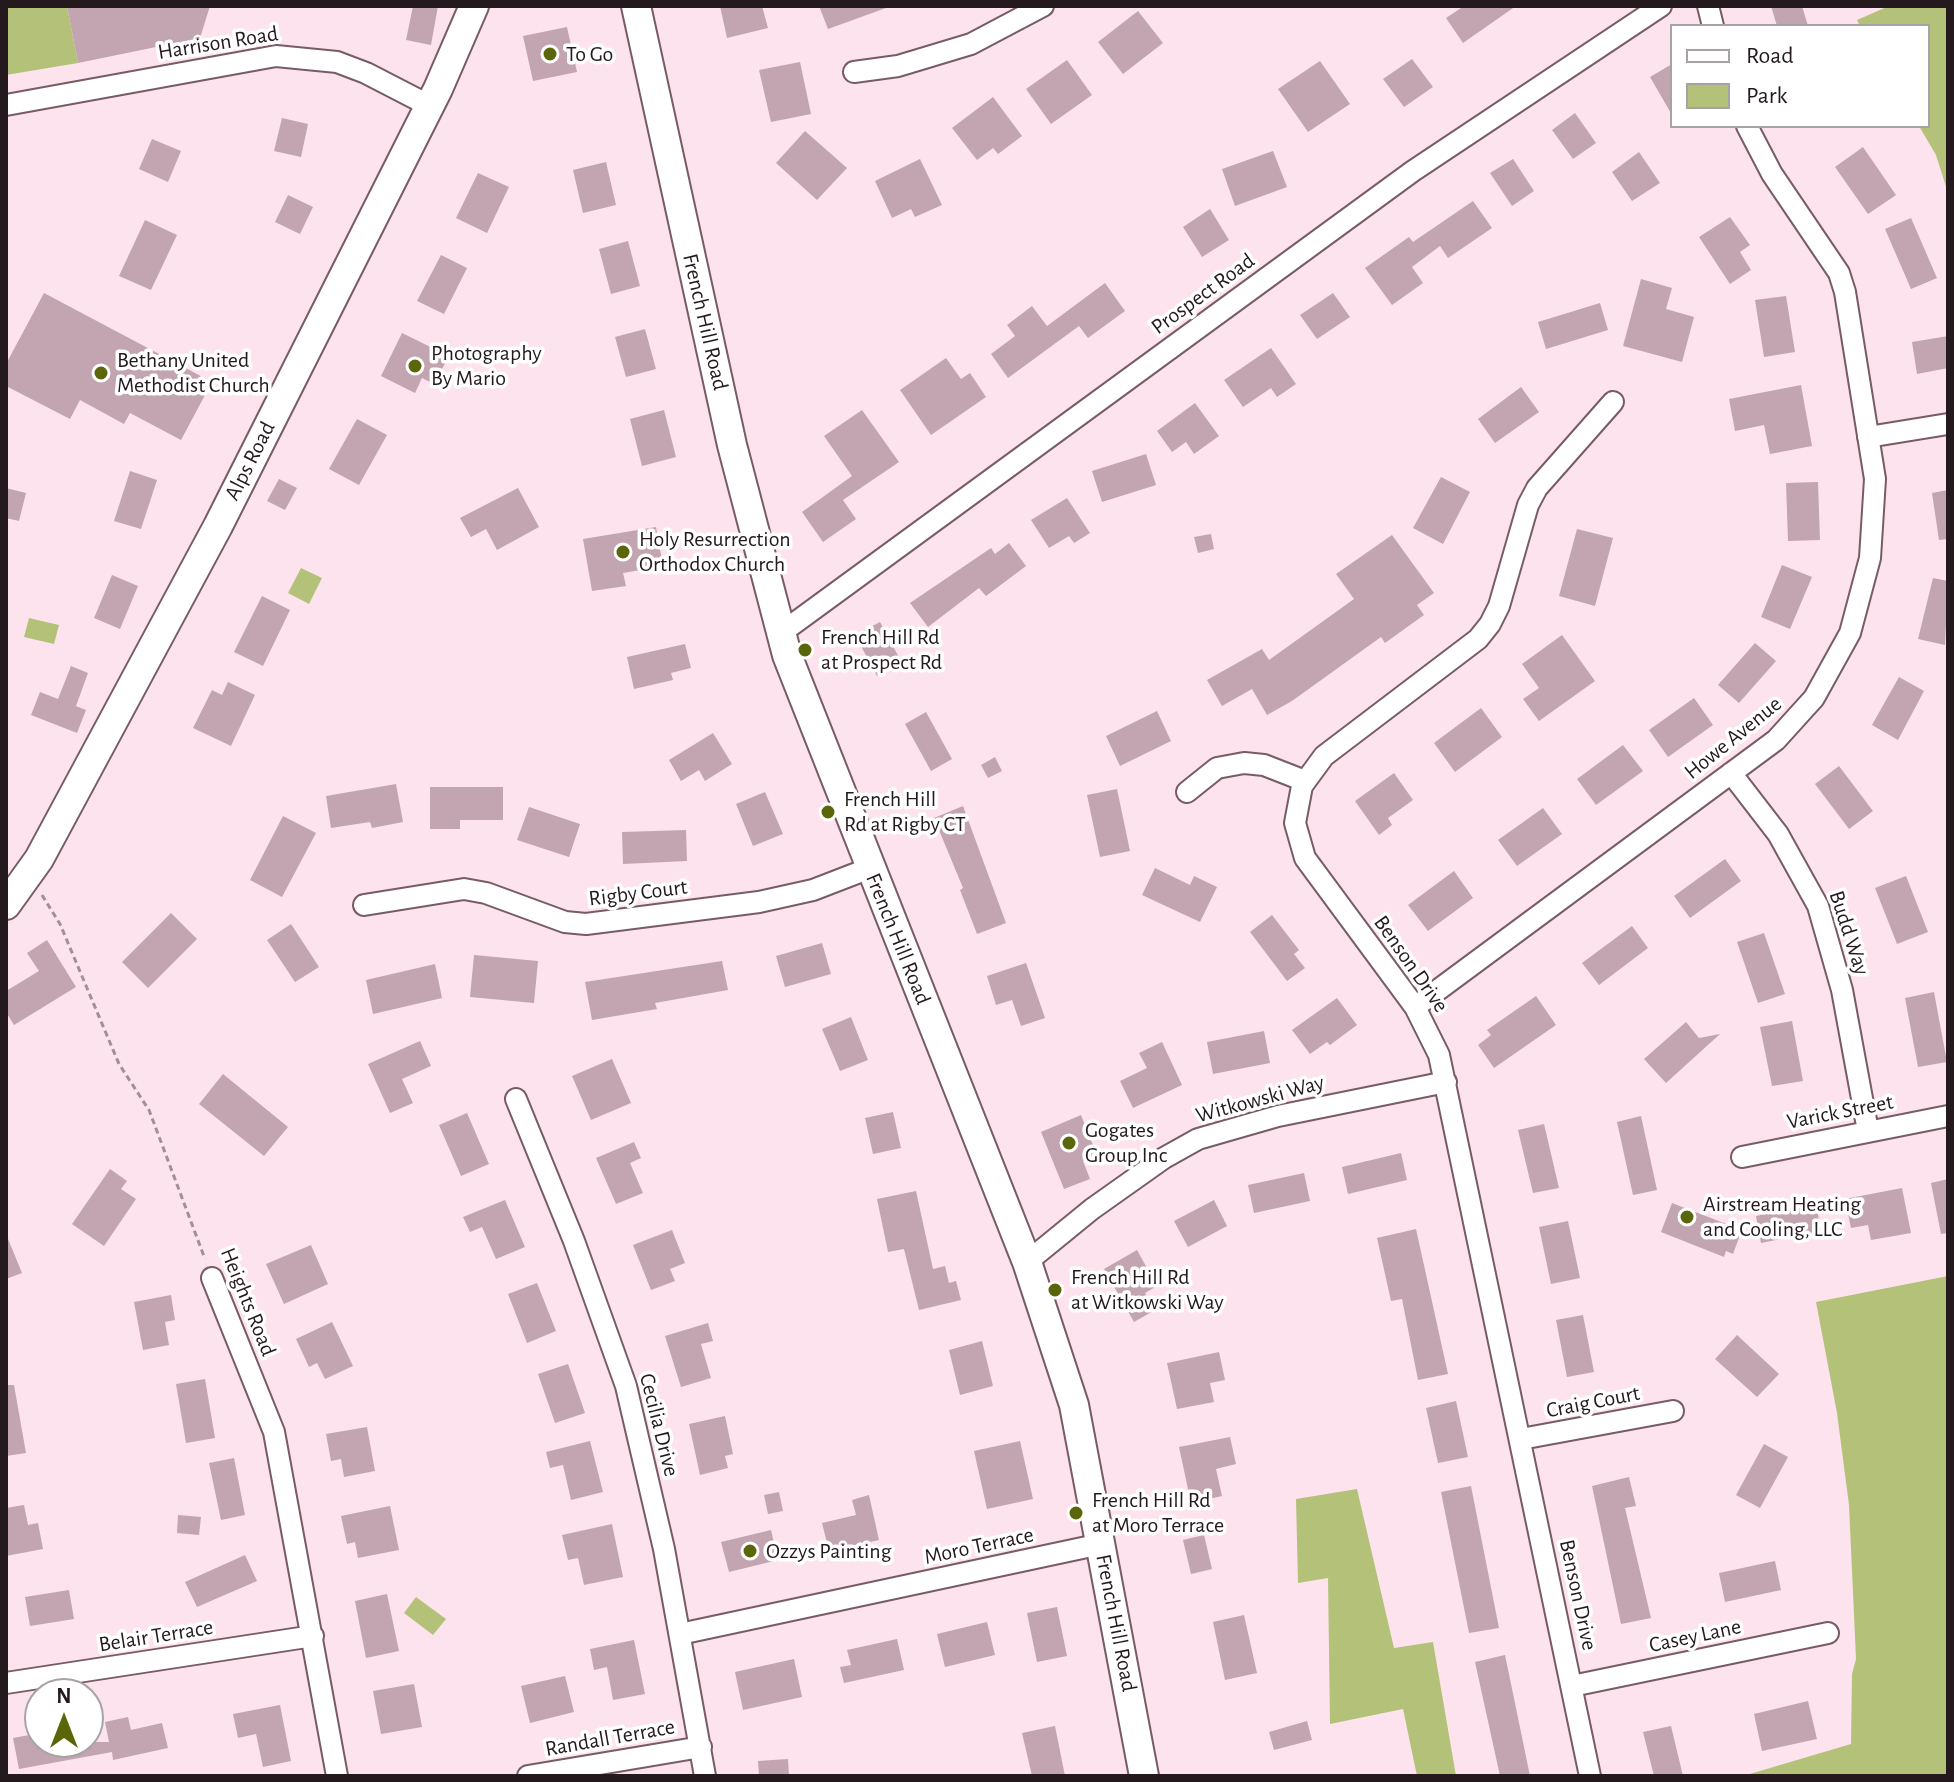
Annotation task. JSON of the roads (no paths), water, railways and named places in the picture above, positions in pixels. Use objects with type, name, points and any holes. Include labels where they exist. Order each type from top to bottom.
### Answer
[{"type":"main road","name":"Alps Road","points":[[6,905],[30,874],[218,526],[430,106],[474,6]]},
{"type":"main road","name":"French Hill Road","points":[[636,6],[732,445],[781,633],[870,868],[1027,1262],[1074,1405],[1144,1776]]},
{"type":"street","points":[[854,72],[913,62],[971,44],[1043,6]]},
{"type":"street","name":"Prospect Road","points":[[781,633],[1413,171],[1661,6]]},
{"type":"street","name":"Harrison Road","points":[[6,105],[276,56],[337,62],[366,73],[430,106]]},
{"type":"street","name":"Howe Avenue","points":[[1415,1007],[1776,740],[1800,716],[1834,667],[1850,633],[1870,558],[1875,519],[1875,479],[1845,292],[1839,273],[1772,174],[1748,128]]},
{"type":"street","name":"Benson Drive","points":[[1590,1776],[1439,1055],[1415,1007],[1305,858],[1295,823],[1296,804],[1305,781],[1324,756],[1478,639],[1499,606],[1528,505],[1537,488],[1613,402]]},
{"type":"street","points":[[1868,437],[1948,424]]},
{"type":"street","points":[[1187,792],[1217,768],[1244,763],[1264,765],[1305,781]]},
{"type":"street","name":"Budd Way","points":[[1731,773],[1778,834],[1818,906],[1842,990],[1868,1131]]},
{"type":"street","name":"Rigby Court","points":[[364,905],[441,889],[464,889],[486,893],[565,922],[586,924],[759,902],[813,890],[870,868]]},
{"type":"street","name":"Witkowski Way","points":[[1027,1262],[1092,1209],[1164,1158],[1198,1139],[1278,1116],[1446,1082]]},
{"type":"street","name":"Cecilia Drive","points":[[516,1099],[574,1241],[626,1386],[680,1634],[705,1776]]},
{"type":"street","name":"Varick Street","points":[[1742,1157],[1948,1116]]},
{"type":"street","name":"Heights Road","points":[[212,1278],[274,1432],[337,1776]]},
{"type":"street","name":"Craig Court","points":[[1521,1439],[1673,1411]]},
{"type":"street","name":"Moro Terrace","points":[[680,1634],[1101,1544]]},
{"type":"street","name":"Casey Lane","points":[[1572,1686],[1828,1633]]},
{"type":"street","name":"Belair Terrace","points":[[6,1683],[313,1636]]},
{"type":"street","name":"Randall Terrace","points":[[528,1776],[701,1747]]},
{"type":"place","name":"To Go","points":[[550,54]]},
{"type":"place","name":"Photography By Mario","points":[[415,366]]},
{"type":"place","name":"Bethany United Methodist Church","points":[[101,373]]},
{"type":"place","name":"Holy Resurrection Orthodox Church","points":[[623,552]]},
{"type":"place","name":"French Hill Rd at Prospect Rd","points":[[805,650]]},
{"type":"place","name":"French Hill Rd at Rigby CT","points":[[828,812]]},
{"type":"place","name":"Gogates Group Inc","points":[[1069,1143]]},
{"type":"place","name":"Airstream Heating and Cooling, LLC","points":[[1687,1217]]},
{"type":"place","name":"French Hill Rd at Witkowski Way","points":[[1055,1290]]},
{"type":"place","name":"French Hill Rd at Moro Terrace","points":[[1076,1513]]},
{"type":"place","name":"Ozzys Painting","points":[[750,1551]]}]
